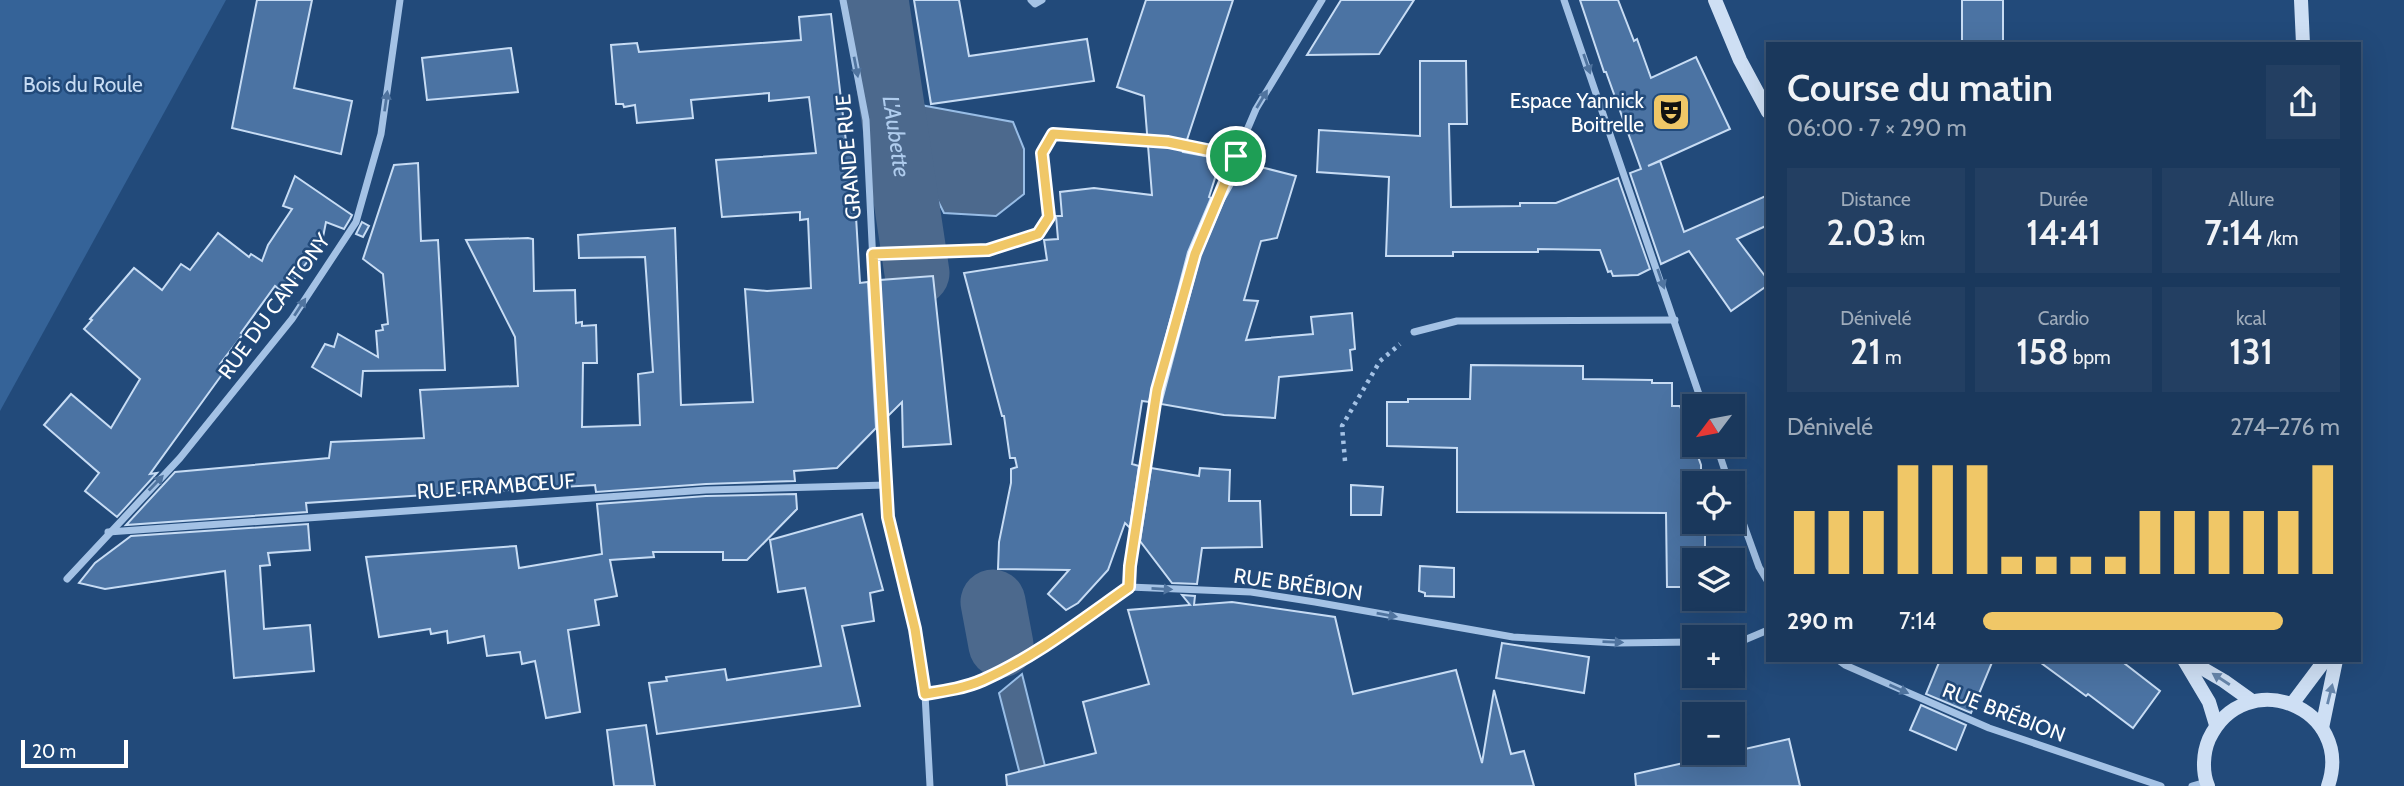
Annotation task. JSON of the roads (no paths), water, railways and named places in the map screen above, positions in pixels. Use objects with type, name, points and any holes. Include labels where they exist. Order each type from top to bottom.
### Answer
[{"type":"main road","points":[[1714,0],[1740,60],[1766,108]]},
{"type":"main road","points":[[2301,0],[2303,42]]},
{"type":"main road","points":[[2187,662],[2209,702],[2216,725]]},
{"type":"main road","points":[[2190,662],[2224,681],[2252,701]]},
{"type":"main road","points":[[2292,704],[2324,662]]},
{"type":"main road","points":[[2322,728],[2336,662]]},
{"type":"main road","points":[[2202,785],[2207,743],[2216,725],[2226,715],[2252,701],[2265,699],[2292,704],[2309,713],[2322,728],[2329,743],[2332,760],[2328,786]]},
{"type":"street","name":"RUE DU CANTONY","points":[[67,579],[108,532],[180,458],[292,319],[356,222],[381,134],[401,0]]},
{"type":"street","name":"GRANDE RUE","points":[[843,0],[866,120],[888,517],[915,629],[925,694],[930,786]]},
{"type":"street","points":[[1031,0],[1035,4],[1042,0]]},
{"type":"street","points":[[925,694],[953,690],[982,681],[1018,662],[1129,587],[1157,390],[1195,254],[1256,109],[1322,0]]},
{"type":"street","points":[[1564,0],[1699,394]]},
{"type":"street","points":[[1414,332],[1457,321],[1675,320]]},
{"type":"street","name":"RUE FRAMBŒUF","points":[[108,532],[706,490],[886,485]]},
{"type":"street","points":[[1745,528],[1766,579]]},
{"type":"street","name":"RUE BRÉBION","points":[[1129,587],[1251,592],[1513,637],[1617,643],[1682,642]]},
{"type":"street","points":[[1745,640],[1766,632]]},
{"type":"street","name":"RUE BRÉBION","points":[[1841,662],[1989,727],[2134,779],[2161,786]]},
{"type":"waterway","name":"L'Aubette","points":[[876,0],[917,273]]},
{"type":"waterway","name":"L'Aubette","points":[[993,602],[1001,645]]},
{"type":"place","name":"Espace Yannick Boitrelle","points":[[1671,112]]},
{"type":"park label","name":"Bois du Roule","points":[[83,84]]}]
